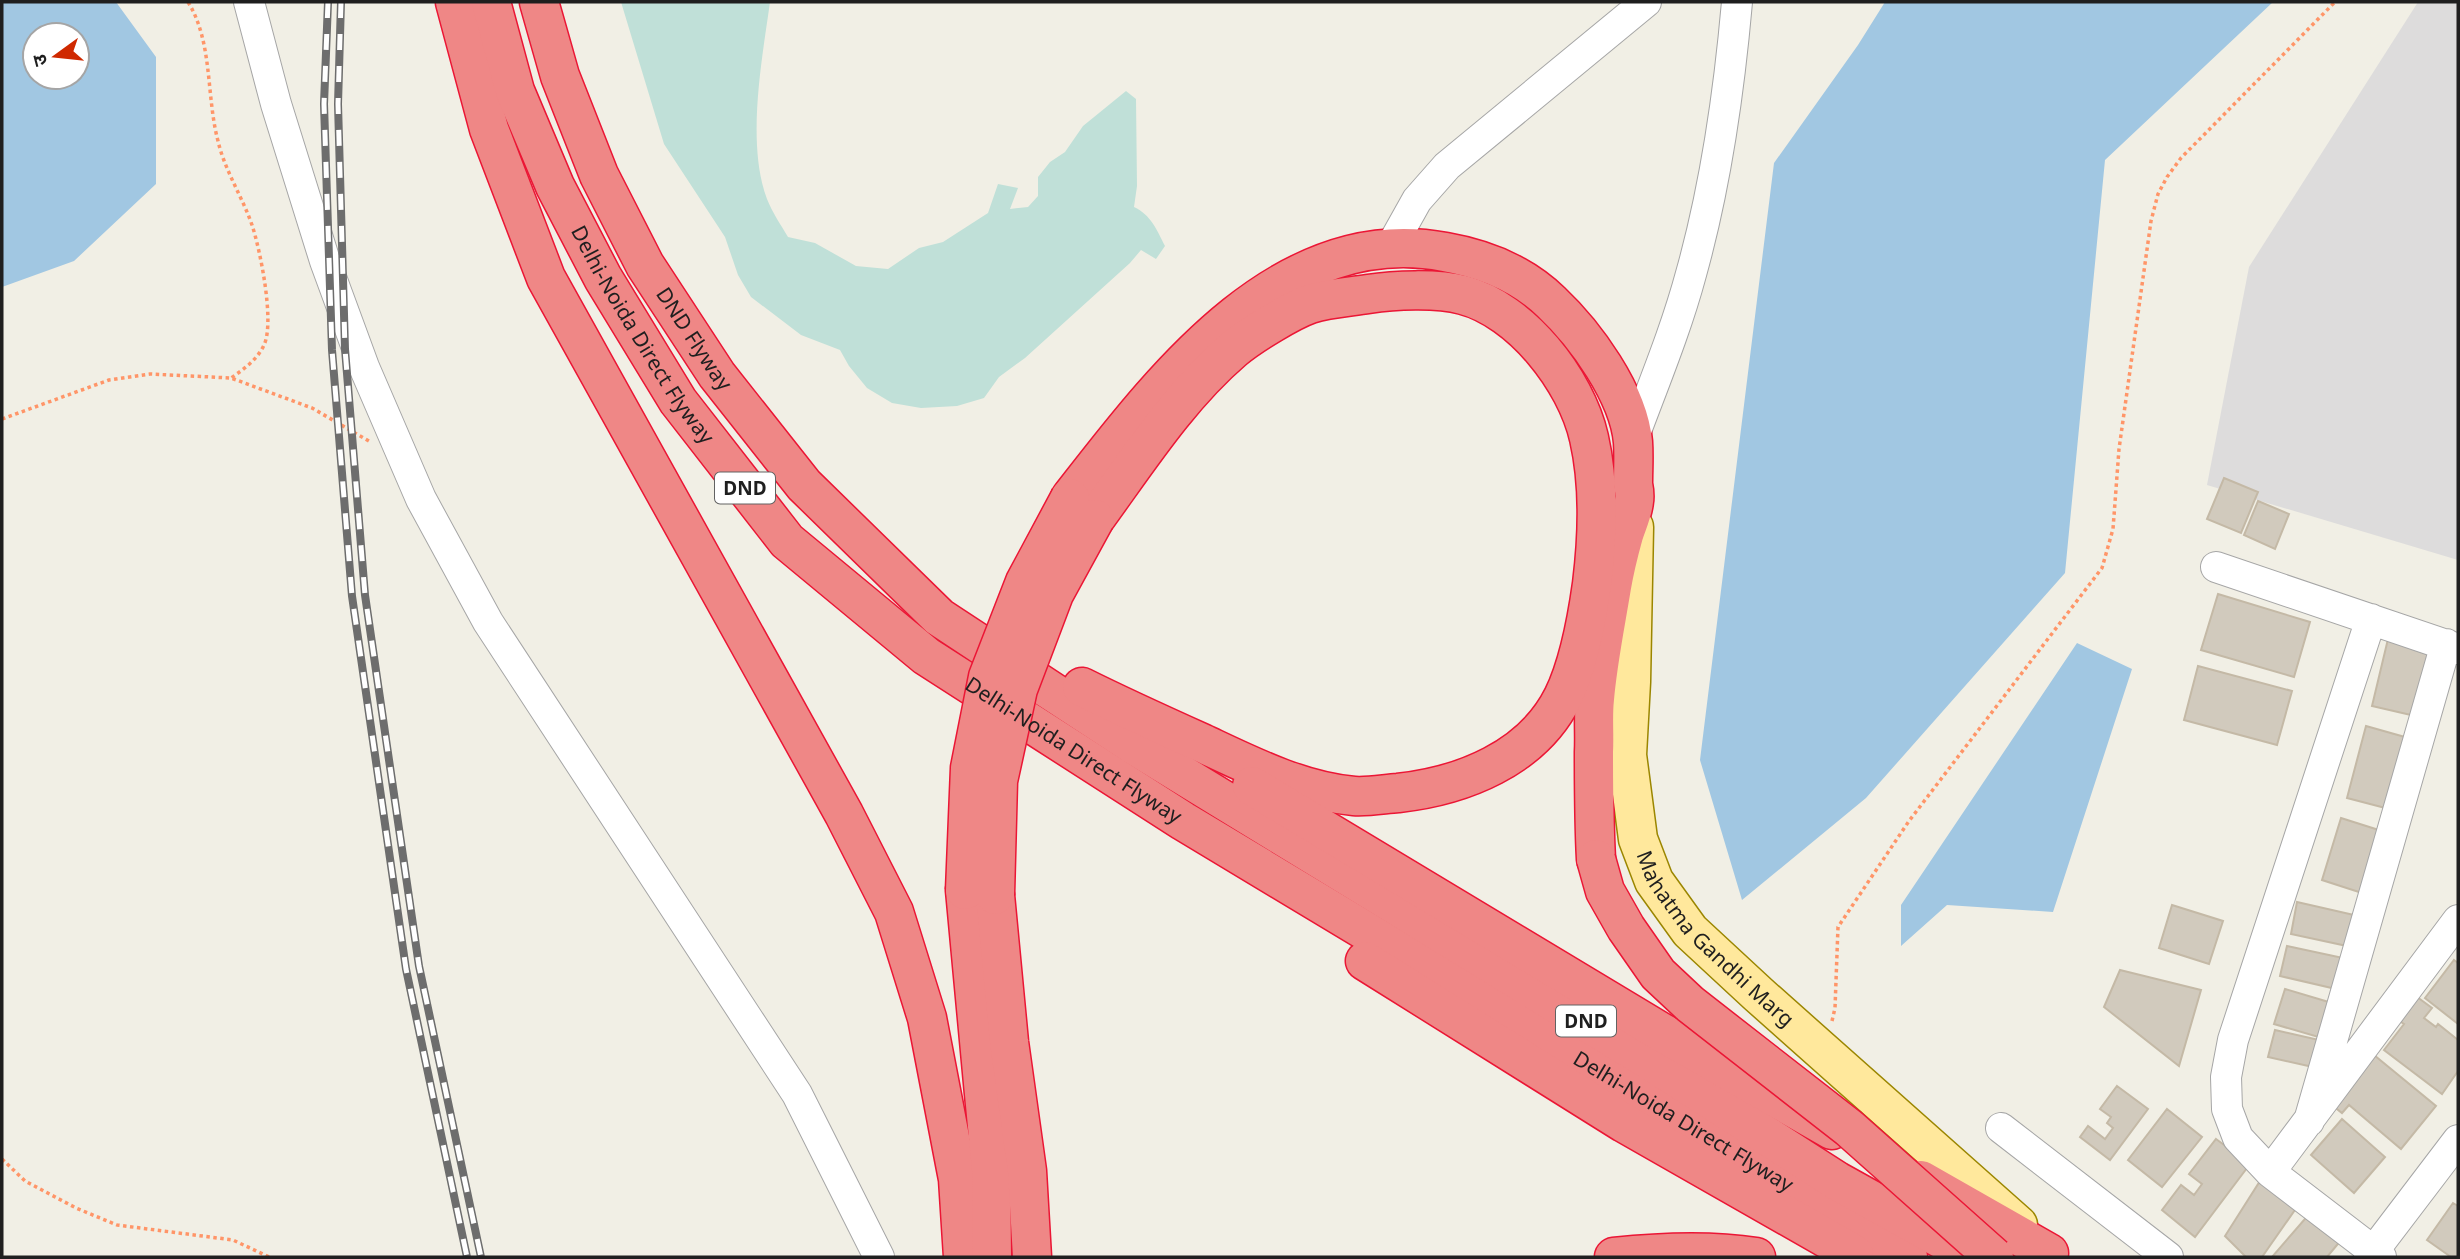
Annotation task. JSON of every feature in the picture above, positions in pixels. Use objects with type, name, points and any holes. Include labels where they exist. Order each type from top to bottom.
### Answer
[{"type":"highway","points":[[455,2],[489,130],[546,278],[844,814],[894,912],[927,1018],[958,1179],[963,1257]]},
{"type":"highway","name":"Delhi-Noida Direct Flyway","points":[[491,2],[515,91],[555,186],[603,278],[678,401],[787,541],[926,656],[1183,821],[1908,1257]]},
{"type":"highway","name":"DND Flyway","points":[[538,2],[560,76],[599,175],[645,265],[717,375],[804,485],[939,617]]},
{"type":"highway","points":[[992,1257],[980,892],[998,781],[1018,689],[1082,509],[1116,438],[1168,379],[1245,306],[1273,286],[1324,262],[1363,251],[1426,248],[1472,257],[1506,269],[1539,290],[1568,318],[1600,359],[1620,396],[1633,439],[1635,500],[1616,561],[1595,699],[1596,859],[1605,891],[1626,928],[1658,974],[1690,1004],[1849,1128],[1994,1257]]},
{"type":"highway","points":[[939,617],[1241,762],[1301,786],[1356,796],[1426,790],[1462,780],[1496,766],[1545,723],[1563,698],[1586,629],[1598,537],[1594,467],[1588,433],[1573,397],[1544,352],[1515,323],[1489,304],[1460,294],[1392,290],[1310,304],[1272,324],[1236,348],[1082,509]]},
{"type":"highway","name":"Delhi-Noida Direct Flyway","points":[[939,617],[1132,744],[1652,1062],[1838,1181],[1974,1257]]},
{"type":"highway","points":[[1112,702],[1661,1032],[2052,1255]]},
{"type":"highway","points":[[1043,730],[1119,807],[1624,1123],[1858,1257]]},
{"type":"highway","points":[[980,892],[1009,1042],[1027,1171],[1032,1257]]},
{"type":"highway","points":[[1614,1257],[1658,1254],[1756,1257]]},
{"type":"main road","name":"Mahatma Gandhi Marg","points":[[1635,500],[1627,755],[1638,839],[1654,881],[1690,931],[2052,1255]]},
{"type":"street","points":[[249,2],[275,104],[325,261],[364,367],[421,499],[488,622],[797,1094],[879,1257]]},
{"type":"street","points":[[1389,250],[1417,200],[1447,166],[1646,2]]},
{"type":"street","points":[[1633,439],[1691,276],[1707,210],[1724,117],[1737,2]]},
{"type":"street","points":[[2216,567],[2452,647],[2309,1121]]},
{"type":"street","points":[[2371,619],[2233,1040],[2226,1077],[2227,1109],[2238,1138],[2270,1172],[2375,1255],[2458,1140]]},
{"type":"street","points":[[2270,1172],[2458,920]]},
{"type":"street","points":[[2001,1128],[2168,1257]]},
{"type":"path","points":[[188,2],[196,15],[207,63],[218,142],[231,180],[252,225],[269,314],[265,344],[253,362],[230,378]]},
{"type":"path","points":[[1815,1045],[1831,1024],[1835,1008],[1838,927],[1909,821],[2102,568],[2113,529],[2119,449],[2151,221],[2158,194],[2181,158],[2334,2]]},
{"type":"path","points":[[2,419],[109,380],[150,374],[230,378],[312,408],[369,441],[377,451]]},
{"type":"path","points":[[2,1159],[25,1181],[75,1208],[117,1225],[233,1240],[270,1257]]},
{"type":"shaded area","points":[[2,2],[116,2],[156,57],[156,184],[74,261],[2,287]]},
{"type":"shaded area","points":[[621,2],[770,2],[760,75],[757,153],[767,199],[788,237],[815,243],[856,266],[888,269],[919,248],[943,242],[988,213],[998,184],[1018,188],[1010,209],[1028,207],[1038,196],[1038,177],[1050,162],[1065,152],[1083,126],[1126,91],[1136,99],[1137,186],[1134,207],[1149,219],[1165,246],[1156,259],[1141,250],[1025,358],[999,377],[984,398],[957,406],[921,408],[892,403],[867,388],[840,350],[801,335],[751,297],[738,275],[725,237],[664,144]]},
{"type":"shaded area","points":[[1885,2],[2273,2],[2105,160],[2065,573],[1866,798],[1742,900],[1700,760],[1774,163],[1858,45]]},
{"type":"shaded area","points":[[2418,2],[2458,2],[2458,560],[2207,485],[2249,267]]},
{"type":"shaded area","points":[[2077,643],[2132,669],[2053,912],[1947,905],[1901,946],[1901,905]]},
{"type":"building","points":[[2224,478],[2258,492],[2241,533],[2207,519]]},
{"type":"building","points":[[2258,501],[2289,514],[2275,549],[2244,535]]},
{"type":"building","points":[[2218,594],[2310,622],[2294,677],[2201,650]]},
{"type":"building","points":[[2388,639],[2439,652],[2424,718],[2372,706]]},
{"type":"building","points":[[2198,666],[2292,691],[2277,745],[2184,720]]},
{"type":"building","points":[[2366,726],[2412,739],[2393,810],[2347,798]]},
{"type":"building","points":[[2341,818],[2385,832],[2365,894],[2322,880]]},
{"type":"building","points":[[2297,902],[2354,915],[2347,946],[2291,934]]},
{"type":"building","points":[[2172,905],[2223,921],[2209,964],[2159,948]]},
{"type":"building","points":[[2287,946],[2343,958],[2336,989],[2280,976]]},
{"type":"building","points":[[2454,960],[2458,963],[2458,1024],[2425,998]]},
{"type":"building","points":[[2120,970],[2201,990],[2179,1066],[2104,1007]]},
{"type":"building","points":[[2285,989],[2332,1003],[2322,1038],[2274,1024]]},
{"type":"building","points":[[2413,994],[2432,1008],[2424,1018],[2436,1027],[2438,1024],[2458,1040],[2458,1071],[2442,1094],[2384,1050],[2404,1024],[2395,1018]]},
{"type":"building","points":[[2275,1030],[2319,1040],[2313,1067],[2268,1057]]},
{"type":"building","points":[[2374,1055],[2436,1106],[2401,1149],[2349,1105],[2342,1113],[2332,1105]]},
{"type":"building","points":[[2117,1086],[2148,1109],[2110,1160],[2080,1137],[2088,1126],[2105,1139],[2113,1128],[2107,1123],[2111,1117],[2100,1109]]},
{"type":"building","points":[[2167,1109],[2202,1137],[2162,1187],[2128,1160]]},
{"type":"building","points":[[2342,1119],[2385,1157],[2354,1193],[2311,1155]]},
{"type":"building","points":[[2216,1139],[2250,1164],[2195,1237],[2162,1210],[2181,1185],[2194,1195],[2202,1184],[2189,1174]]},
{"type":"building","points":[[2260,1181],[2297,1207],[2262,1257],[2246,1257],[2225,1236]]},
{"type":"building","points":[[2453,1203],[2458,1206],[2458,1257],[2451,1257],[2427,1240]]},
{"type":"building","points":[[2311,1212],[2342,1239],[2327,1257],[2272,1257]]},
{"type":"railway","points":[[328,2],[324,104],[332,350],[352,596],[406,969],[467,1257]]},
{"type":"railway","points":[[341,2],[338,104],[345,349],[365,595],[419,966],[481,1257]]}]
